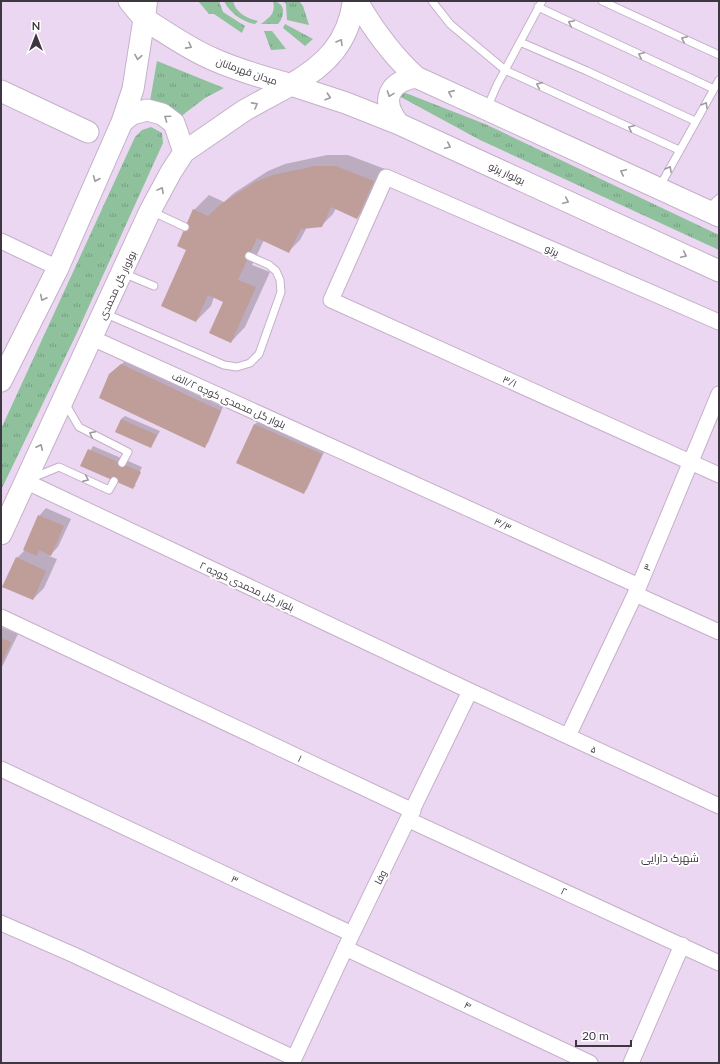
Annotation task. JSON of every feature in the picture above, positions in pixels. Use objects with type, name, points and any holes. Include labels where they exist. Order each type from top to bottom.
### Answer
[{"type":"main road","points":[[1,381],[58,268],[122,122],[133,88],[145,10],[129,1]]},
{"type":"main road","points":[[356,1],[399,61],[416,77],[659,188],[715,208]]},
{"type":"main road","name":"میدان قهرمانان","points":[[145,10],[170,36],[214,60],[259,77],[291,85],[314,72],[332,55],[345,34],[356,1]]},
{"type":"main road","points":[[399,124],[390,114],[388,100],[392,88],[403,79],[416,77]]},
{"type":"main road","name":"بولوار پرتو","points":[[291,85],[346,103],[399,124],[719,271]]},
{"type":"main road","name":"بولوار گل محمدی","points":[[1,534],[123,273],[150,211],[171,172],[184,152],[245,110],[291,85]]},
{"type":"main road","points":[[1,91],[88,132]]},
{"type":"main road","points":[[122,122],[132,114],[148,110],[162,114],[174,123],[184,152]]},
{"type":"street","name":"پرتو","points":[[330,300],[386,177],[719,322]]},
{"type":"street","points":[[1,242],[58,268]]},
{"type":"street","name":"۳/۱","points":[[330,300],[719,474]]},
{"type":"street","name":"بلوار گل محمدی کوچه ۲/الف","points":[[92,338],[366,462]]},
{"type":"street","name":"۳","points":[[568,736],[637,590],[719,394]]},
{"type":"street","name":"۳/۳","points":[[366,462],[637,590],[719,632]]},
{"type":"street","name":"بلوار گل محمدی کوچه ۲","points":[[25,481],[470,691]]},
{"type":"street","name":"۱","points":[[1,617],[186,704],[411,815]]},
{"type":"street","name":"۵","points":[[470,691],[719,806]]},
{"type":"street","name":"وفا","points":[[293,1061],[348,941],[411,815],[470,691]]},
{"type":"street","name":"۳","points":[[1,768],[118,824],[348,941]]},
{"type":"street","name":"۲","points":[[411,815],[719,963]]},
{"type":"street","points":[[1,923],[74,955],[293,1061]]},
{"type":"street","name":"۴","points":[[348,941],[590,1063]]},
{"type":"street","points":[[631,1063],[682,946]]},
{"type":"lane","points":[[432,1],[450,24],[505,70],[679,150]]},
{"type":"lane","points":[[602,1],[719,55]]},
{"type":"lane","points":[[487,109],[505,70],[540,4],[714,89]]},
{"type":"lane","points":[[520,42],[695,121]]},
{"type":"lane","points":[[659,188],[719,80]]},
{"type":"lane","points":[[150,211],[185,227]]},
{"type":"lane","points":[[104,313],[224,365],[237,367],[250,363],[259,354],[281,292],[280,280],[276,271],[269,265],[249,256]]},
{"type":"lane","points":[[123,273],[154,286]]},
{"type":"lane","points":[[63,400],[79,427],[128,452],[122,463]]},
{"type":"lane","points":[[25,481],[59,467],[109,490],[114,481]]},
{"type":"green space","points":[[198,1],[219,1],[223,12],[245,26],[242,33],[214,14],[209,14]]},
{"type":"green space","points":[[224,1],[233,1],[239,12],[258,21],[255,24],[241,19],[229,9]]},
{"type":"green space","points":[[273,1],[280,4],[282,7],[283,14],[280,21],[278,24],[261,24],[270,17],[273,12]]},
{"type":"green space","points":[[283,1],[299,1],[303,6],[309,25],[287,20],[286,4]]},
{"type":"green space","points":[[285,24],[313,39],[305,46],[283,28]]},
{"type":"green space","points":[[264,31],[272,31],[286,49],[271,50]]},
{"type":"green space","points":[[157,61],[224,88],[205,98],[180,117],[150,101]]},
{"type":"green space","points":[[398,90],[485,124],[719,235],[719,250],[480,140],[399,96]]},
{"type":"green space","points":[[151,127],[162,133],[163,143],[75,337],[1,490],[1,429],[135,137],[142,130]]},
{"type":"building","points":[[315,166],[336,166],[374,181],[357,219],[331,207],[322,227],[301,229],[289,253],[257,238],[238,280],[256,287],[231,343],[209,333],[223,302],[208,295],[196,322],[161,306],[186,250],[177,246],[193,209],[208,216],[221,204],[255,182],[273,175]]},
{"type":"building","points":[[121,364],[221,411],[205,448],[99,398],[109,374]]},
{"type":"building","points":[[121,419],[157,435],[151,448],[115,432]]},
{"type":"building","points":[[254,424],[322,454],[304,494],[236,463]]},
{"type":"building","points":[[88,449],[141,472],[133,489],[80,466]]},
{"type":"building","points":[[38,515],[64,526],[51,556],[39,550],[37,556],[23,550]]},
{"type":"building","points":[[16,557],[46,571],[33,600],[2,587]]},
{"type":"building","points":[[1,638],[11,642],[1,665]]},
{"type":"district","name":"شهرک دارایی","points":[[670,857]]}]
